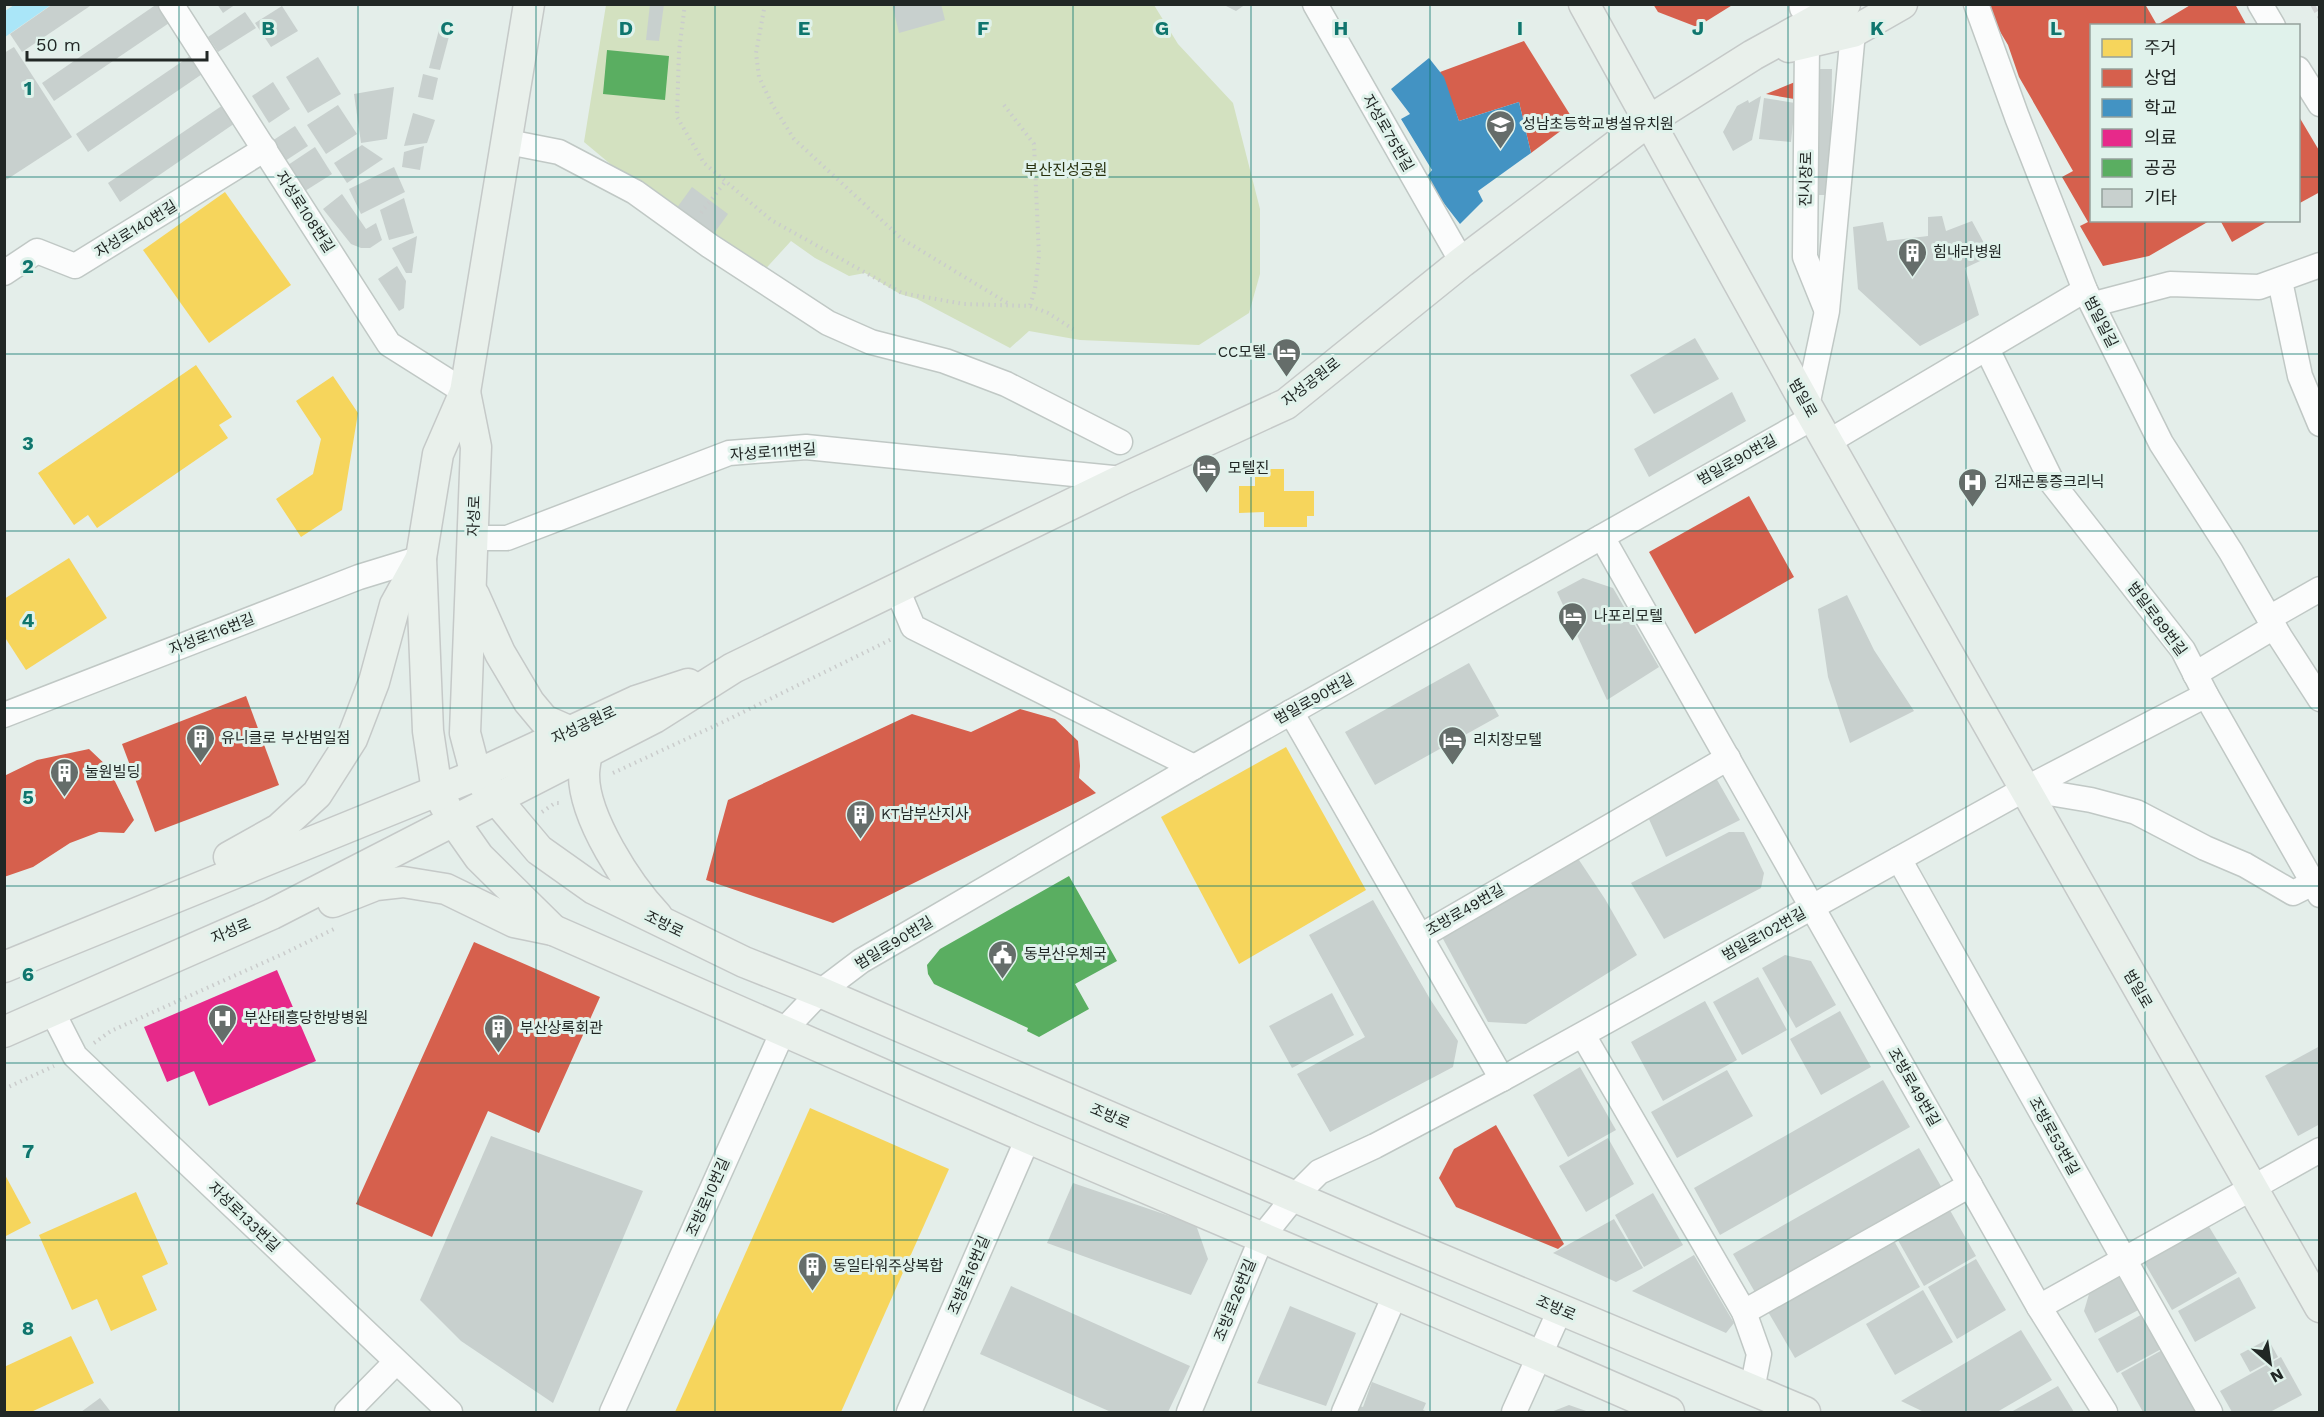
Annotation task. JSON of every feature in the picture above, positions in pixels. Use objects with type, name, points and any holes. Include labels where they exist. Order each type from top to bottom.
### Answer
[{"type":"main road","name":"자성로","points":[[453,820],[437,791],[428,731],[421,558],[438,454],[465,392],[529,4]]},
{"type":"main road","name":"범일로","points":[[1584,4],[1816,422],[2319,1307]]},
{"type":"main road","points":[[1650,120],[1754,55],[1849,18],[1902,4]]},
{"type":"main road","points":[[1754,55],[1803,6]]},
{"type":"main road","points":[[1754,55],[1807,43],[1849,18]]},
{"type":"main road","name":"자성공원로","points":[[496,799],[636,701],[734,668],[1123,479],[1286,404],[1462,262],[1650,120]]},
{"type":"main road","name":"자성로","points":[[4,1032],[272,914],[496,799],[476,775],[465,733],[477,447],[465,392]]},
{"type":"main road","points":[[189,891],[224,860],[279,829],[317,794],[352,740],[375,682],[395,605],[421,558]]},
{"type":"main road","points":[[471,590],[500,653],[529,702],[544,720],[578,741],[590,806],[616,862],[642,900],[665,925]]},
{"type":"main road","name":"자성공원로","points":[[437,791],[476,775],[578,741]]},
{"type":"main road","points":[[4,968],[437,791]]},
{"type":"main road","name":"조방로","points":[[496,799],[538,850],[594,889],[665,925],[744,962],[820,992],[1804,1413]]},
{"type":"main road","points":[[453,820],[479,857],[554,930]]},
{"type":"main road","points":[[272,914],[313,910],[376,885],[403,882],[446,889],[514,922],[554,930],[1028,1138],[1538,1354],[1669,1413]]},
{"type":"street","name":"자성로108번길","points":[[171,4],[389,344],[465,392]]},
{"type":"street","name":"자성로75번길","points":[[1315,4],[1462,262]]},
{"type":"street","name":"범일일길","points":[[1976,4],[2017,117],[2090,297],[2161,443],[2231,552],[2271,623],[2316,691]]},
{"type":"street","points":[[2260,4],[2272,24]]},
{"type":"street","points":[[1849,18],[1827,311],[1816,422],[1987,349],[2090,297],[2170,284],[2259,288],[2319,265]]},
{"type":"street","name":"진시장로","points":[[1807,43],[1805,258],[1827,311]]},
{"type":"street","points":[[2300,72],[2319,104]]},
{"type":"street","points":[[507,142],[559,152],[635,192],[828,323],[871,342],[945,362],[1006,384],[1120,442]]},
{"type":"street","name":"자성로140번길","points":[[4,273],[37,251],[75,266],[265,149]]},
{"type":"street","points":[[2280,281],[2300,376],[2319,424]]},
{"type":"street","name":"범일로89번길","points":[[1987,349],[2053,484],[2183,650],[2316,889]]},
{"type":"street","name":"범일로90번길","points":[[820,992],[861,961],[1194,767],[1602,537],[1816,422]]},
{"type":"street","name":"자성로111번길","points":[[473,538],[507,538],[729,453],[740,452],[806,447],[1123,479]]},
{"type":"street","name":"조방로49번길","points":[[1602,537],[2039,1307],[2105,1413]]},
{"type":"street","name":"자성로116번길","points":[[4,715],[359,577],[421,558]]},
{"type":"street","points":[[897,589],[913,627],[1194,767]]},
{"type":"street","points":[[2271,623],[2319,589]]},
{"type":"street","name":"범일로102번길","points":[[1295,1196],[1319,1172],[1376,1146],[1583,1035],[2025,789],[2200,684],[2271,623]]},
{"type":"street","points":[[1291,712],[1502,1078]]},
{"type":"street","name":"조방로49번길","points":[[1421,936],[1728,758]]},
{"type":"street","points":[[2025,789],[2091,800],[2136,812],[2205,848],[2245,865],[2293,893],[2316,889]]},
{"type":"street","name":"조방로53번길","points":[[1899,859],[2210,1413]]},
{"type":"street","name":"조방로10번길","points":[[612,1413],[759,1080],[783,1031],[820,992]]},
{"type":"street","name":"자성로133번길","points":[[52,1011],[75,1056],[450,1413]]},
{"type":"street","points":[[1583,1035],[1744,1312],[1759,1354],[1752,1390]]},
{"type":"street","name":"조방로16번길","points":[[909,1413],[1028,1138]]},
{"type":"street","points":[[2039,1307],[2319,1150]]},
{"type":"street","points":[[1744,1312],[1970,1185]]},
{"type":"street","name":"조방로26번길","points":[[1189,1413],[1262,1237],[1295,1196]]},
{"type":"street","points":[[1344,1413],[1395,1295]]},
{"type":"street","points":[[1514,1413],[1538,1354],[1560,1310]]},
{"type":"street","points":[[347,1413],[396,1362]]},
{"type":"path","points":[[685,4],[679,51],[677,117],[704,163],[725,182],[771,220],[902,293],[964,304],[1030,306],[1048,313],[1072,329]]},
{"type":"path","points":[[765,4],[756,53],[759,77],[794,139],[902,239],[1010,304]]},
{"type":"path","points":[[1004,105],[1034,144],[1039,256],[1035,289],[1030,306]]},
{"type":"path","points":[[688,230],[725,182]]},
{"type":"green space","name":"부산진성공원","points":[[606,5],[1154,5],[1178,44],[1233,103],[1260,209],[1260,274],[1249,313],[1199,345],[1080,340],[1029,331],[1010,348],[917,299],[900,294],[865,273],[849,276],[815,258],[791,241],[760,275],[663,208],[584,142]]},
{"type":"water","points":[[14,5],[51,5],[5,37],[5,11]]},
{"type":"building: 주거","points":[[225,192],[291,285],[209,343],[143,250]]},
{"type":"building: 주거","points":[[196,365],[232,417],[219,425],[228,438],[97,528],[88,515],[74,525],[38,473]]},
{"type":"building: 주거","points":[[333,376],[358,413],[342,510],[301,537],[276,499],[313,474],[321,439],[296,401]]},
{"type":"building: 주거","points":[[1261,469],[1284,469],[1284,491],[1314,491],[1314,516],[1307,516],[1307,527],[1264,527],[1264,512],[1239,513],[1239,486],[1255,486],[1255,477],[1261,477]]},
{"type":"building: 주거","points":[[69,558],[107,618],[26,670],[4,636],[4,599]]},
{"type":"building: 주거","points":[[1286,747],[1366,890],[1239,964],[1161,817]]},
{"type":"building: 주거","name":"동일타워주상복합","points":[[810,1108],[949,1169],[841,1412],[675,1412]]},
{"type":"building: 주거","points":[[4,1173],[31,1223],[4,1237]]},
{"type":"building: 주거","points":[[136,1192],[168,1264],[142,1276],[157,1310],[111,1331],[97,1299],[72,1310],[39,1235]]},
{"type":"building: 주거","points":[[71,1336],[94,1383],[31,1412],[4,1412],[4,1367]]},
{"type":"building: 상업","points":[[1653,4],[1734,4],[1697,27],[1658,12]]},
{"type":"building: 상업","points":[[1988,4],[2145,4],[2156,24],[2090,24],[2090,222],[2208,222],[2149,256],[2103,266],[2080,226],[2088,222],[2062,177],[2073,171],[2019,77],[2008,45],[1986,8]]},
{"type":"building: 상업","points":[[2192,4],[2235,4],[2246,24],[2159,24]]},
{"type":"building: 상업","points":[[1524,41],[1574,121],[1531,153],[1519,102],[1459,121],[1440,72]]},
{"type":"building: 상업","points":[[1795,82],[1794,99],[1766,94]]},
{"type":"building: 상업","points":[[2300,118],[2320,152],[2320,192],[2300,203]]},
{"type":"building: 상업","points":[[2221,222],[2267,222],[2232,242]]},
{"type":"building: 상업","points":[[1749,496],[1794,577],[1695,634],[1649,552]]},
{"type":"building: 상업","name":"유니클로 부산범일점","points":[[246,696],[279,785],[155,832],[122,744]]},
{"type":"building: 상업","name":"KT남부산지사","points":[[1020,709],[1055,719],[1078,741],[1079,778],[1096,793],[833,923],[706,880],[728,800],[912,714],[971,732]]},
{"type":"building: 상업","name":"눌원빌딩","points":[[89,749],[108,767],[134,820],[124,833],[99,832],[70,843],[33,867],[4,877],[4,776],[37,760]]},
{"type":"building: 상업","name":"부산상록회관","points":[[474,942],[600,997],[539,1133],[488,1111],[432,1237],[356,1204]]},
{"type":"building: 상업","points":[[1496,1125],[1564,1244],[1558,1249],[1456,1207],[1439,1178],[1454,1149]]},
{"type":"building: 학교","points":[[1429,58],[1444,77],[1459,121],[1519,102],[1531,153],[1478,191],[1483,201],[1460,224],[1425,179],[1432,170],[1401,119],[1410,114],[1391,89]]},
{"type":"building: 의료","points":[[277,970],[316,1061],[209,1106],[194,1071],[167,1082],[144,1027]]},
{"type":"building: 공공","points":[[607,50],[669,56],[665,100],[603,94]]},
{"type":"building: 공공","points":[[1069,876],[1117,961],[1075,984],[1089,1009],[1039,1037],[1027,1031],[1028,1028],[934,984],[928,974],[927,965],[940,949]]},
{"type":"building: 기타","points":[[53,4],[93,4],[22,52],[10,34]]},
{"type":"building: 기타","points":[[157,4],[165,4],[175,19],[54,101],[42,83]]},
{"type":"building: 기타","points":[[217,4],[236,4],[223,13]]},
{"type":"building: 기타","points":[[650,4],[664,4],[659,41],[646,40]]},
{"type":"building: 기타","points":[[892,4],[941,4],[945,20],[899,33]]},
{"type":"building: 기타","points":[[1222,4],[1246,4],[1236,11]]},
{"type":"building: 기타","points":[[282,6],[298,31],[271,47],[255,23]]},
{"type":"building: 기타","points":[[245,12],[256,28],[218,52],[208,37]]},
{"type":"building: 기타","points":[[440,26],[451,29],[440,70],[429,68]]},
{"type":"building: 기타","points":[[14,47],[72,137],[6,180],[4,53]]},
{"type":"building: 기타","points":[[196,52],[208,70],[88,152],[76,134]]},
{"type":"building: 기타","points":[[318,57],[341,94],[308,113],[286,77]]},
{"type":"building: 기타","points":[[1813,69],[1832,69],[1830,195],[1814,195]]},
{"type":"building: 기타","points":[[423,74],[438,78],[433,100],[418,97]]},
{"type":"building: 기타","points":[[273,82],[290,109],[269,123],[252,96]]},
{"type":"building: 기타","points":[[394,87],[387,139],[361,143],[354,94]]},
{"type":"building: 기타","points":[[1761,96],[1752,140],[1733,151],[1723,132],[1737,106],[1748,100],[1749,103]]},
{"type":"building: 기타","points":[[1764,98],[1795,103],[1791,142],[1759,139]]},
{"type":"building: 기타","points":[[229,101],[241,119],[120,202],[108,183]]},
{"type":"building: 기타","points":[[338,105],[357,134],[326,154],[307,125]]},
{"type":"building: 기타","points":[[413,113],[435,120],[427,143],[404,146]]},
{"type":"building: 기타","points":[[295,126],[308,146],[285,161],[272,141]]},
{"type":"building: 기타","points":[[362,145],[383,159],[347,183],[334,163]]},
{"type":"building: 기타","points":[[424,146],[420,170],[402,167],[404,152]]},
{"type":"building: 기타","points":[[315,147],[332,174],[305,191],[288,165]]},
{"type":"building: 기타","points":[[394,167],[405,192],[361,214],[349,189]]},
{"type":"building: 기타","points":[[692,187],[728,214],[712,236],[676,209]]},
{"type":"building: 기타","points":[[342,194],[366,229],[376,223],[382,240],[370,248],[361,248],[351,244],[323,209]]},
{"type":"building: 기타","points":[[404,198],[414,233],[389,240],[380,210]]},
{"type":"building: 기타","name":"힘내라병원","points":[[1942,216],[1946,231],[1972,221],[1991,256],[1965,268],[1979,315],[1920,346],[1858,289],[1853,227],[1883,222],[1887,241],[1928,236],[1928,217]]},
{"type":"building: 기타","points":[[417,236],[412,273],[406,273],[392,248]]},
{"type":"building: 기타","points":[[397,266],[406,281],[404,308],[399,311],[378,279]]},
{"type":"building: 기타","points":[[1695,338],[1719,379],[1654,414],[1630,375]]},
{"type":"building: 기타","points":[[1732,392],[1746,421],[1649,477],[1634,449]]},
{"type":"building: 기타","points":[[1583,578],[1613,588],[1659,667],[1607,700],[1557,592]]},
{"type":"building: 기타","points":[[1847,595],[1874,650],[1914,711],[1850,743],[1828,677],[1818,609]]},
{"type":"building: 기타","points":[[1469,663],[1499,716],[1375,785],[1345,732]]},
{"type":"building: 기타","points":[[1716,778],[1740,820],[1666,857],[1648,817]]},
{"type":"building: 기타","points":[[1729,832],[1744,832],[1764,873],[1761,888],[1664,939],[1631,883]]},
{"type":"building: 기타","points":[[1577,857],[1605,899],[1637,955],[1526,1024],[1488,1022],[1442,937]]},
{"type":"building: 기타","points":[[1373,900],[1430,999],[1458,1041],[1453,1067],[1330,1132],[1297,1074],[1365,1037],[1309,935]]},
{"type":"building: 기타","points":[[1785,955],[1811,961],[1836,1005],[1796,1028],[1762,968]]},
{"type":"building: 기타","points":[[1758,977],[1787,1030],[1742,1055],[1713,1002]]},
{"type":"building: 기타","points":[[1332,993],[1354,1035],[1292,1068],[1269,1026]]},
{"type":"building: 기타","points":[[1705,1001],[1737,1060],[1663,1101],[1631,1042]]},
{"type":"building: 기타","points":[[1840,1011],[1871,1067],[1821,1095],[1790,1039]]},
{"type":"building: 기타","points":[[2320,1046],[2320,1124],[2298,1136],[2265,1076]]},
{"type":"building: 기타","points":[[1580,1067],[1616,1130],[1568,1157],[1533,1095]]},
{"type":"building: 기타","points":[[1727,1070],[1753,1116],[1677,1158],[1651,1112]]},
{"type":"building: 기타","points":[[1883,1080],[1910,1127],[1720,1235],[1694,1188]]},
{"type":"building: 기타","points":[[491,1136],[643,1191],[553,1403],[461,1341],[420,1300]]},
{"type":"building: 기타","points":[[1608,1138],[1634,1184],[1586,1212],[1559,1166]]},
{"type":"building: 기타","points":[[1919,1148],[1942,1188],[1756,1294],[1733,1254]]},
{"type":"building: 기타","points":[[1073,1183],[1196,1225],[1208,1259],[1191,1295],[1047,1243]]},
{"type":"building: 기타","points":[[1653,1193],[1683,1245],[1644,1267],[1615,1215]]},
{"type":"building: 기타","points":[[1947,1205],[1976,1256],[1924,1286],[1895,1235]]},
{"type":"building: 기타","points":[[1614,1219],[1643,1268],[1616,1282],[1553,1253]]},
{"type":"building: 기타","points":[[2208,1225],[2237,1273],[2172,1310],[2144,1262]]},
{"type":"building: 기타","points":[[1893,1239],[1920,1287],[1795,1358],[1767,1310]]},
{"type":"building: 기타","points":[[1694,1255],[1734,1323],[1726,1333],[1632,1291]]},
{"type":"building: 기타","points":[[1976,1259],[2006,1310],[1957,1339],[1928,1287]]},
{"type":"building: 기타","points":[[2125,1274],[2144,1307],[2095,1333],[2084,1311],[2089,1294]]},
{"type":"building: 기타","points":[[2239,1277],[2256,1308],[2195,1342],[2178,1311]]},
{"type":"building: 기타","points":[[1011,1286],[1190,1366],[1168,1412],[1111,1412],[980,1354]]},
{"type":"building: 기타","points":[[1923,1290],[1953,1342],[1895,1375],[1866,1324]]},
{"type":"building: 기타","points":[[1290,1306],[1356,1333],[1326,1406],[1257,1383]]},
{"type":"building: 기타","points":[[2146,1312],[2165,1347],[2117,1373],[2098,1339]]},
{"type":"building: 기타","points":[[2021,1330],[2052,1380],[1997,1412],[1924,1412],[1901,1401]]},
{"type":"building: 기타","points":[[2268,1339],[2278,1357],[2250,1372],[2240,1354]]},
{"type":"building: 기타","points":[[2164,1349],[2199,1412],[2143,1412],[2121,1373]]},
{"type":"building: 기타","points":[[2281,1357],[2302,1395],[2270,1412],[2232,1412],[2220,1391]]},
{"type":"building: 기타","points":[[1372,1382],[1426,1403],[1423,1410],[1428,1412],[1354,1412],[1357,1405],[1363,1407]]},
{"type":"building: 기타","points":[[2058,1386],[2074,1412],[2011,1412]]},
{"type":"building: 기타","points":[[100,1398],[111,1412],[81,1412]]},
{"type":"building: 기타","points":[[1569,1405],[1589,1412],[1551,1412]]},
{"type":"railway","points":[[2312,4],[2320,18]]},
{"type":"place","name":"성남초등학교병설유치원","points":[[1501,150]]},
{"type":"place","name":"힘내라병원","points":[[1912,278]]},
{"type":"place","name":"CC모텔","points":[[1287,378]]},
{"type":"place","name":"모텔진","points":[[1207,494]]},
{"type":"place","name":"김재곤통증크리닉","points":[[1973,508]]},
{"type":"place","name":"나포리모텔","points":[[1573,642]]},
{"type":"place","name":"유니클로 부산범일점","points":[[200,764]]},
{"type":"place","name":"리치장모텔","points":[[1452,766]]},
{"type":"place","name":"눌원빌딩","points":[[64,798]]},
{"type":"place","name":"KT남부산지사","points":[[860,840]]},
{"type":"place","name":"동부산우체국","points":[[1003,980]]},
{"type":"place","name":"부산태흥당한방병원","points":[[223,1044]]},
{"type":"place","name":"부산상록회관","points":[[499,1054]]},
{"type":"place","name":"동일타워주상복합","points":[[812,1292]]}]
